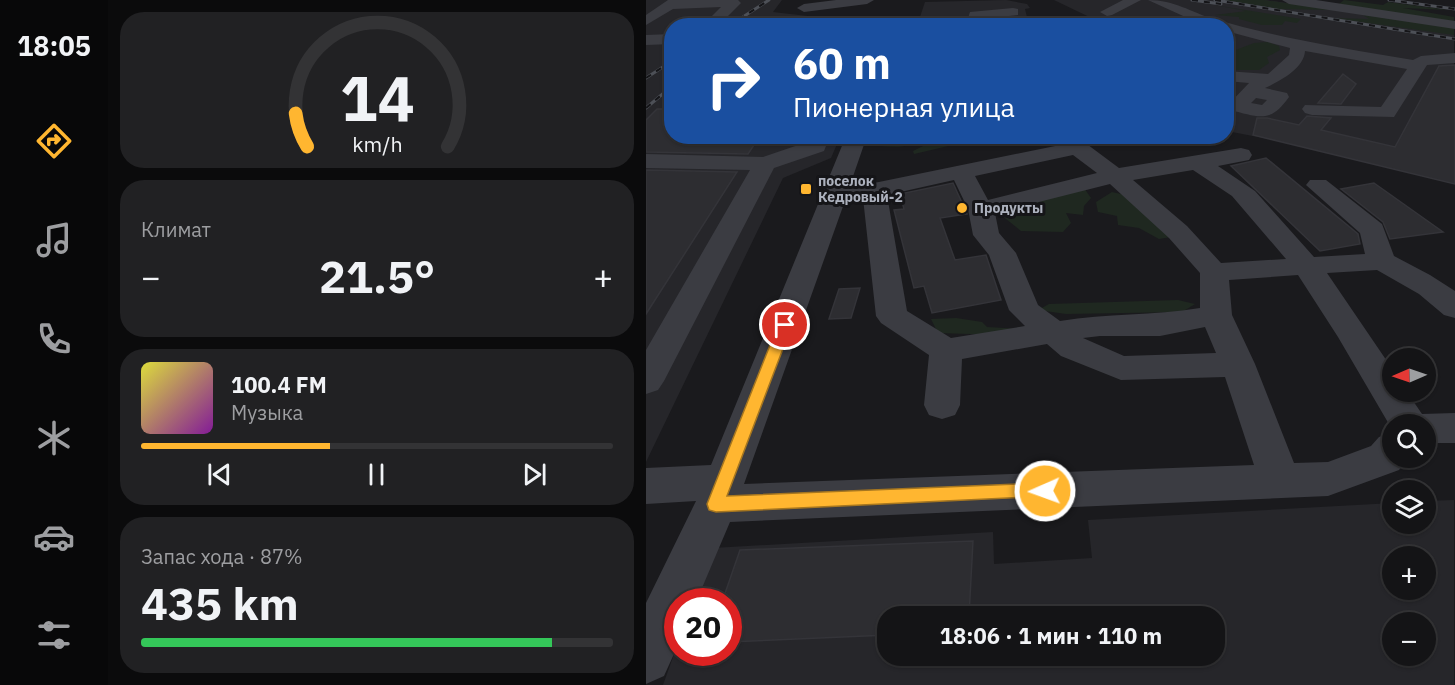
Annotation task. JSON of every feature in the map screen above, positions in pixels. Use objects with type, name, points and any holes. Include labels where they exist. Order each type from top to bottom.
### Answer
[{"type":"street","points":[[804,8],[867,0]]},
{"type":"street","points":[[1107,12],[1134,0]]},
{"type":"street","points":[[1155,0],[1192,18]]},
{"type":"street","points":[[1290,0],[1454,25]]},
{"type":"street","points":[[646,21],[663,7],[734,3],[718,18]]},
{"type":"street","points":[[975,18],[975,15],[1013,12]]},
{"type":"street","points":[[1234,28],[1297,45],[1418,66]]},
{"type":"street","points":[[646,40],[664,39]]},
{"type":"street","points":[[1250,91],[1260,83],[1272,80],[1297,56],[1297,45]]},
{"type":"street","points":[[1420,45],[1454,56]]},
{"type":"street","points":[[1312,109],[1387,113],[1421,61],[1454,56]]},
{"type":"street","points":[[1234,77],[1272,80]]},
{"type":"street","points":[[646,161],[765,164],[817,144]]},
{"type":"street","points":[[646,658],[720,493],[854,144]]},
{"type":"street","points":[[835,193],[874,190],[961,171],[1062,144]]},
{"type":"street","points":[[1072,144],[1115,176],[1178,232],[1214,272],[1216,315],[1238,364],[1280,481]]},
{"type":"street","points":[[981,209],[1115,176],[1214,155],[1306,267],[1375,368],[1402,414]]},
{"type":"street","points":[[646,381],[765,164]]},
{"type":"street","points":[[961,171],[981,209],[986,235],[1002,253],[1025,310],[1073,348],[1121,368],[1238,364]]},
{"type":"street","points":[[1318,185],[1373,230],[1381,261]]},
{"type":"street","points":[[874,190],[892,316],[946,350],[1100,325],[1160,325],[1216,315]]},
{"type":"street","points":[[1214,272],[1266,266],[1306,267],[1381,261],[1410,274],[1440,294],[1454,308]]},
{"type":"street","points":[[942,405],[946,350]]},
{"type":"street","points":[[1436,428],[1454,428]]},
{"type":"street","points":[[646,486],[720,493],[1280,481],[1328,479],[1382,459]]},
{"type":"shaded area","points":[[646,0],[782,0],[773,12],[816,17],[664,18],[664,144],[837,144],[831,158],[783,178],[646,462]]},
{"type":"shaded area","points":[[1006,0],[1027,4],[1030,8],[1025,9],[1027,18],[920,18],[925,2]]},
{"type":"shaded area","points":[[1054,0],[1266,0],[1454,28],[1454,184],[1284,142],[1234,132],[1234,18],[1091,18]]},
{"type":"shaded area","points":[[1225,0],[1264,0],[1333,10],[1279,9]]},
{"type":"shaded area","points":[[1344,0],[1383,5],[1388,2],[1449,10],[1403,8],[1454,17],[1454,22],[1339,4]]},
{"type":"shaded area","points":[[1214,5],[1301,19],[1297,23],[1285,21],[1282,25],[1262,25],[1239,19],[1239,17],[1215,15],[1246,11]]},
{"type":"shaded area","points":[[1363,15],[1454,28],[1454,35],[1333,18],[1369,19]]},
{"type":"shaded area","points":[[1268,42],[1279,46],[1280,50],[1267,57],[1269,63],[1259,70],[1234,70],[1234,51],[1254,43]]},
{"type":"shaded area","points":[[880,144],[914,144],[897,147],[879,146]]},
{"type":"shaded area","points":[[927,144],[957,144],[914,154],[913,151]]},
{"type":"shaded area","points":[[1084,188],[1091,198],[1084,206],[1083,215],[1066,213],[1071,223],[1063,232],[1021,231],[1001,215],[1012,206]]},
{"type":"shaded area","points":[[1112,192],[1130,196],[1171,237],[1159,239],[1139,228],[1118,225],[1117,216],[1098,212],[1096,202]]},
{"type":"shaded area","points":[[1178,300],[1195,304],[1182,312],[1066,314],[1038,310],[1049,304]]},
{"type":"shaded area","points":[[956,318],[982,322],[987,327],[1021,329],[1001,335],[938,333],[931,319]]},
{"type":"shaded area","points":[[1454,500],[1454,685],[663,685],[670,666],[742,666],[742,588],[699,588],[713,548],[993,532],[994,564],[1092,558],[1088,520],[1382,504],[1382,534],[1436,534],[1436,501]]},
{"type":"building","points":[[1455,65],[1455,184],[1253,135],[1257,118],[1299,125],[1307,116],[1331,118],[1321,130],[1395,147],[1439,66]]},
{"type":"building","points":[[1343,74],[1356,84],[1341,104],[1318,103]]},
{"type":"building","points":[[657,109],[664,109],[664,144],[755,144],[748,154],[646,152],[646,120]]},
{"type":"building","points":[[1266,158],[1358,234],[1360,244],[1320,251],[1231,166]]},
{"type":"building","points":[[646,170],[737,172],[646,314]]},
{"type":"building","points":[[953,183],[967,214],[940,218],[955,260],[986,255],[1001,300],[932,313],[924,286],[914,288],[894,210],[904,209],[900,194]]},
{"type":"building","points":[[1374,183],[1443,232],[1390,239],[1383,222],[1341,189]]},
{"type":"building","points":[[860,288],[851,318],[829,319],[839,289]]},
{"type":"building","points":[[973,541],[970,606],[877,606],[877,635],[742,641],[742,588],[727,588],[740,550]]},
{"type":"railway","points":[[741,18],[769,0]]},
{"type":"railway","points":[[1192,0],[1221,4]]},
{"type":"railway","points":[[1215,0],[1455,39]]},
{"type":"railway","points":[[1389,0],[1455,9]]},
{"type":"railway","points":[[646,78],[664,66]]},
{"type":"railway","points":[[646,108],[664,93]]},
{"type":"place","name":"поселок Кедровый-2","points":[[806,189]]},
{"type":"place","name":"Продукты","points":[[962,208]]},
{"type":"route","points":[[785,325],[716,504],[1045,491]]}]
